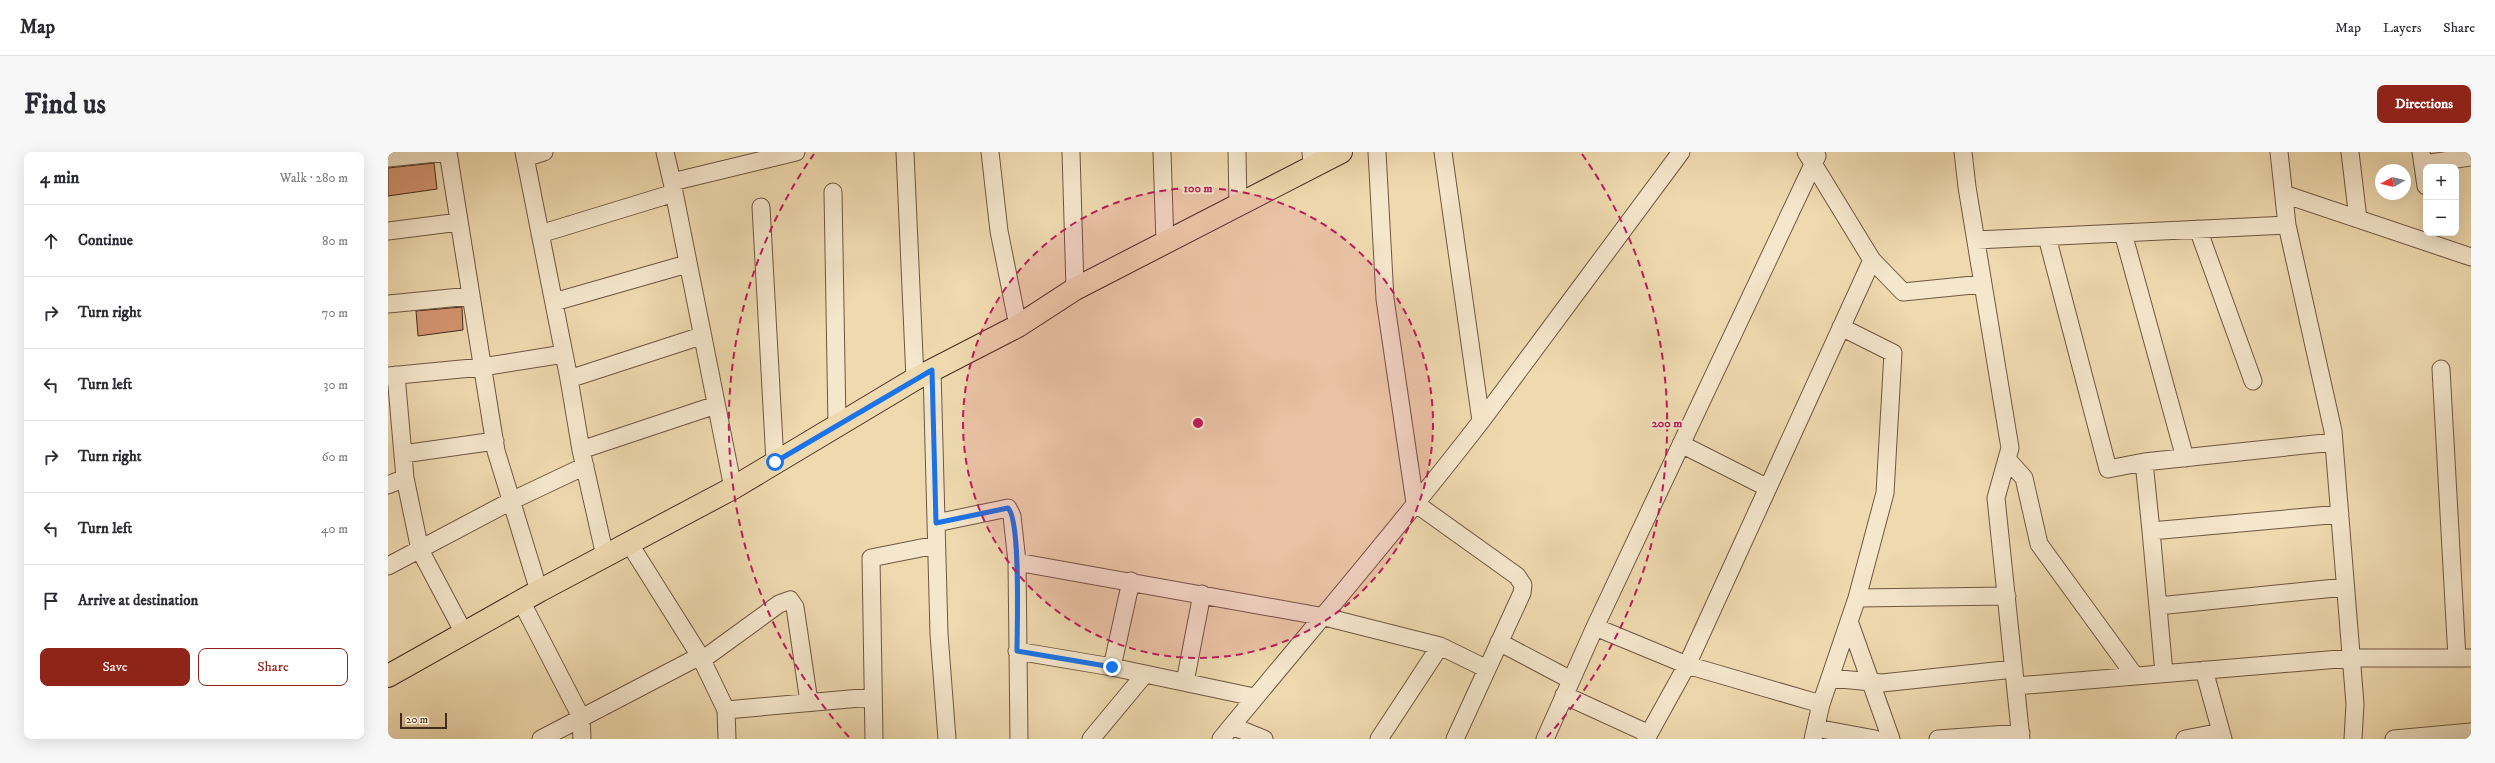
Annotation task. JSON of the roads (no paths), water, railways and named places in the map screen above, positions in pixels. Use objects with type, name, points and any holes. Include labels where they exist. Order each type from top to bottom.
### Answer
[{"type":"main road","points":[[388,676],[530,596],[732,488],[923,374],[1018,326],[1075,288],[1238,206],[1312,159],[1341,152]]},
{"type":"street","points":[[388,158],[447,152],[494,441],[511,501],[530,596],[581,717],[582,739]]},
{"type":"street","points":[[544,152],[524,155],[569,378],[583,458],[605,556]]},
{"type":"street","points":[[665,152],[732,488]]},
{"type":"street","points":[[540,234],[673,187],[796,152]]},
{"type":"street","points":[[905,152],[936,523],[939,634],[947,739]]},
{"type":"street","points":[[990,152],[999,231],[1018,326]]},
{"type":"street","points":[[1071,152],[1075,288]]},
{"type":"street","points":[[1162,152],[1165,244]]},
{"type":"street","points":[[1237,152],[1238,206]]},
{"type":"street","points":[[1377,152],[1385,299],[1415,503],[1520,580],[1522,593],[1455,739]]},
{"type":"street","points":[[1443,152],[1481,421]]},
{"type":"street","points":[[1220,739],[1254,697],[1325,617],[1481,421],[1681,152]]},
{"type":"street","points":[[1938,739],[2021,736],[1996,498],[2010,448],[1963,152]]},
{"type":"street","points":[[2279,152],[2287,225],[2334,442],[2354,704],[2353,739]]},
{"type":"street","points":[[2350,152],[2358,219]]},
{"type":"street","points":[[1813,156],[1872,260],[1903,292],[1983,284]]},
{"type":"street","points":[[1544,739],[1813,156]]},
{"type":"street","points":[[2422,158],[2471,157]]},
{"type":"street","points":[[833,192],[837,424]]},
{"type":"street","points":[[2284,194],[2358,219],[2434,239],[2471,257]]},
{"type":"street","points":[[762,207],[775,462]]},
{"type":"street","points":[[388,231],[459,222]]},
{"type":"street","points":[[1976,240],[2287,225]]},
{"type":"street","points":[[2198,229],[2253,381]]},
{"type":"street","points":[[2122,233],[2185,458]]},
{"type":"street","points":[[2047,237],[2108,469],[2144,462],[2334,442]]},
{"type":"street","points":[[1499,642],[1567,688],[1648,737],[1687,665],[1872,260]]},
{"type":"street","points":[[554,302],[687,264]]},
{"type":"street","points":[[388,304],[471,296]]},
{"type":"street","points":[[1841,328],[1893,353],[1885,493],[1857,598],[1821,704],[1815,734],[1875,739]]},
{"type":"street","points":[[569,378],[701,336]]},
{"type":"street","points":[[464,633],[420,550],[405,478],[403,454],[394,412],[392,375],[482,367],[564,354]]},
{"type":"street","points":[[2016,686],[2351,658],[2464,658],[2441,369]]},
{"type":"street","points":[[388,566],[511,501],[583,458],[716,405]]},
{"type":"street","points":[[403,454],[494,441]]},
{"type":"street","points":[[1681,444],[1768,488]]},
{"type":"street","points":[[2007,459],[2024,478],[2039,544],[2135,676]]},
{"type":"street","points":[[2144,462],[2164,673]]},
{"type":"street","points":[[388,485],[405,478]]},
{"type":"street","points":[[936,523],[1008,508],[1012,516],[1017,562],[1019,739]]},
{"type":"street","points":[[2151,531],[2340,514]]},
{"type":"street","points":[[629,543],[701,658],[726,710],[727,739]]},
{"type":"street","points":[[874,739],[872,697],[871,558],[936,545]]},
{"type":"street","points":[[1017,562],[1131,581],[1325,617],[1440,646],[1487,669]]},
{"type":"street","points":[[1112,667],[1131,581]]},
{"type":"street","points":[[2158,606],[2345,587]]},
{"type":"street","points":[[1185,682],[1202,594]]},
{"type":"street","points":[[1857,598],[2006,596]]},
{"type":"street","points":[[541,739],[581,717],[701,658],[779,604],[790,600],[795,607],[808,702]]},
{"type":"street","points":[[1850,621],[1891,739]]},
{"type":"street","points":[[1595,626],[1687,665],[1821,704]]},
{"type":"street","points":[[1379,739],[1440,646]]},
{"type":"street","points":[[1017,651],[1112,667],[1254,697]]},
{"type":"street","points":[[1830,678],[1871,682],[1891,682],[2014,669]]},
{"type":"street","points":[[2185,739],[2222,735],[2204,670]]},
{"type":"street","points":[[1091,739],[1145,674]]},
{"type":"street","points":[[726,710],[872,697]]},
{"type":"street","points":[[1232,726],[1264,739]]},
{"type":"street","points":[[2394,739],[2471,732]]}]
